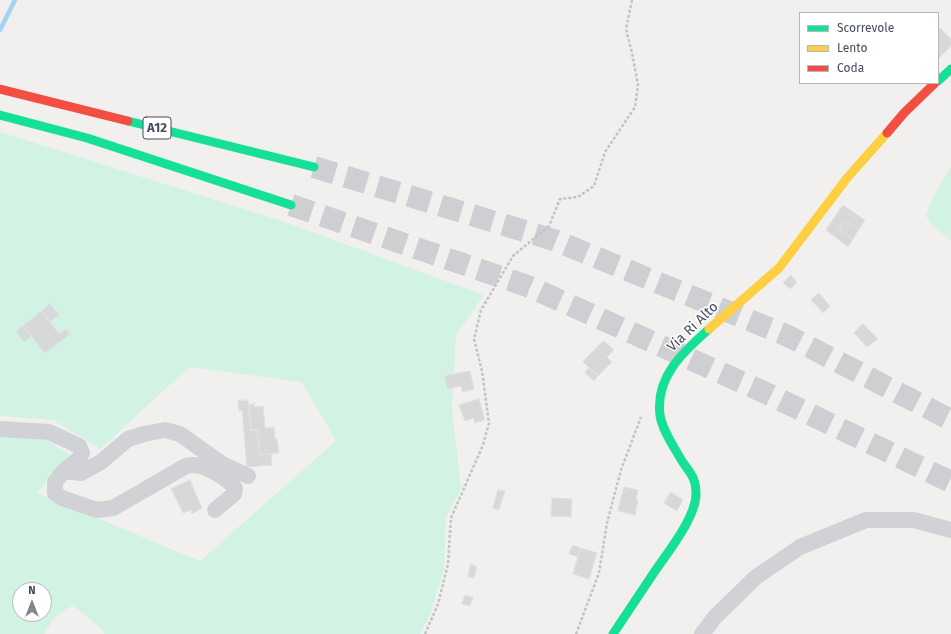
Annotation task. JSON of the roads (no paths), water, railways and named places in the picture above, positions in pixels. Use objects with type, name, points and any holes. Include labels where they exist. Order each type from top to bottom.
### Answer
[{"type":"main road","points":[[939,79],[951,69]]},
{"type":"main road","name":"Via Ri Alto","points":[[613,634],[677,538],[692,512],[696,494],[693,475],[680,458],[665,429],[660,415],[661,389],[670,369],[692,344],[779,268],[847,178],[904,113],[934,84]]},
{"type":"main road","name":"A12","points":[[0,89],[314,167]]},
{"type":"main road","name":"A12","points":[[0,115],[87,138],[291,205]]},
{"type":"street","points":[[0,429],[49,432],[79,446],[82,453],[80,458],[64,471],[55,482],[54,493],[62,498],[97,510],[113,508],[186,466],[196,465],[207,469],[231,482],[235,488],[234,494],[215,510]]},
{"type":"street","points":[[64,471],[81,473],[100,462],[128,439],[165,430],[180,434],[222,464],[248,476]]},
{"type":"street","points":[[702,634],[715,617],[756,577],[800,547],[866,520],[914,520],[951,530]]},
{"type":"waterway","points":[[0,30],[15,0]]},
{"type":"tunnel","points":[[314,167],[554,240],[788,336],[951,420]]},
{"type":"tunnel","points":[[291,205],[530,287],[768,394],[951,482]]}]
